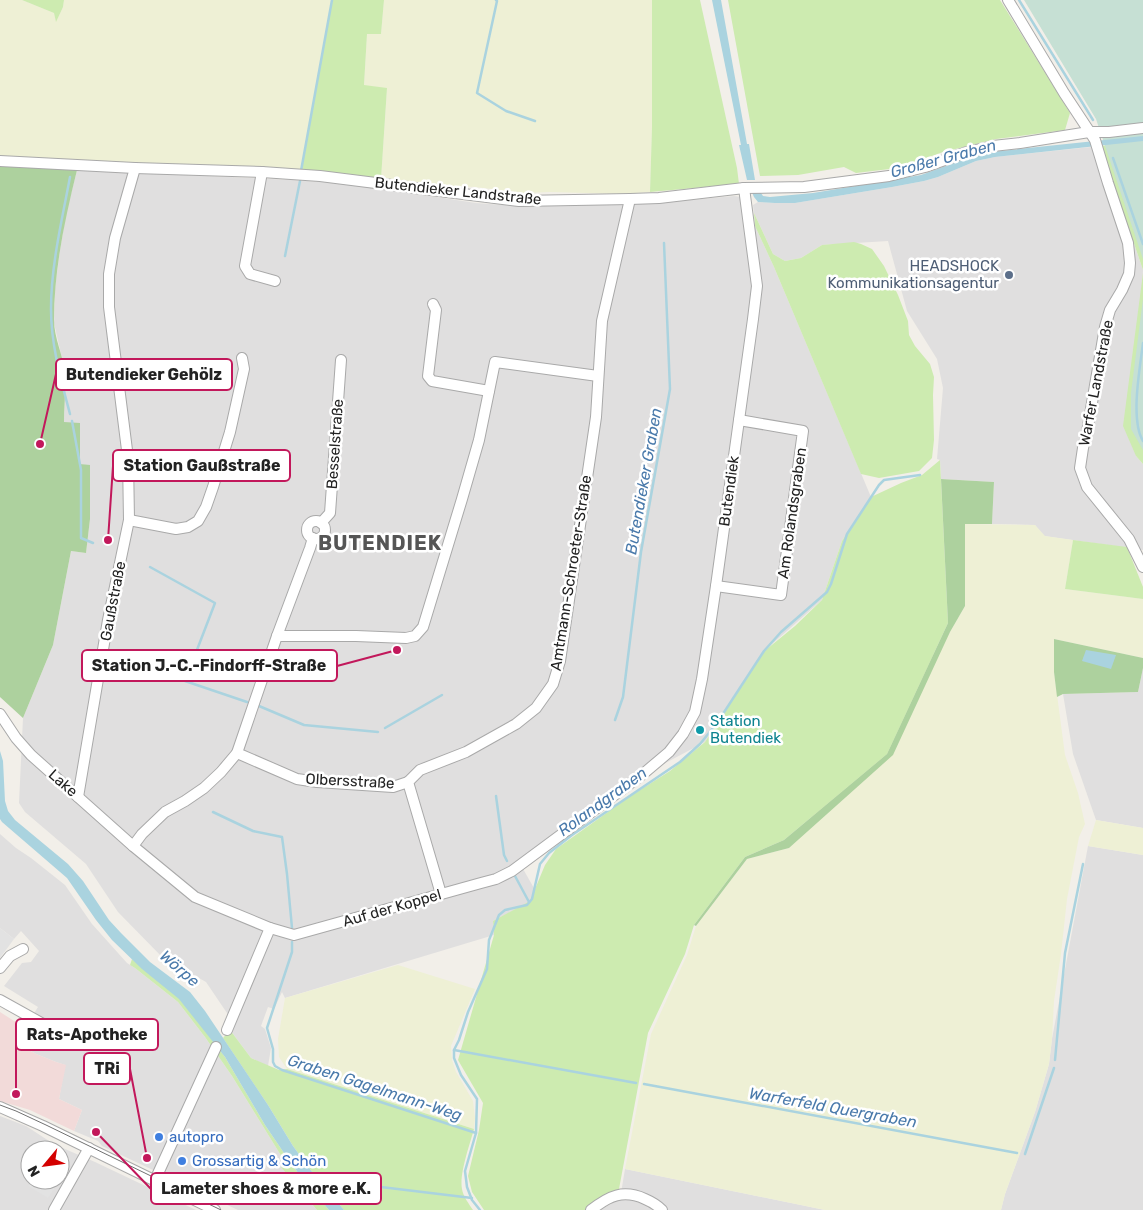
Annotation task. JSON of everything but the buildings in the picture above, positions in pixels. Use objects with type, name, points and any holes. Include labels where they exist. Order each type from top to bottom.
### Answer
[{"type":"street","name":"Warfer Landstraße","points":[[1008,0],[1094,140],[1128,243],[1129,274],[1110,310],[1105,328],[1080,468],[1087,487],[1129,539],[1143,567]]},
{"type":"street","name":"Butendieker Landstraße","points":[[0,161],[262,172],[330,178],[519,201],[630,200],[744,188],[804,187],[889,176],[925,167],[983,148],[1094,140],[1109,132],[1143,128]]},
{"type":"street","name":"Gaußstraße","points":[[78,797],[108,620],[129,520],[128,458],[108,306],[115,238],[135,168]]},
{"type":"street","points":[[262,172],[245,266],[250,274],[276,281]]},
{"type":"street","name":"Butendiek","points":[[643,774],[669,752],[683,734],[694,712],[702,679],[757,286],[744,188]]},
{"type":"street","name":"Amtmann-Schroeter-Straße","points":[[408,782],[420,770],[466,752],[516,724],[536,708],[553,684],[560,661],[596,416],[602,321],[630,200]]},
{"type":"street","points":[[433,304],[436,310],[428,376],[432,381],[489,391]]},
{"type":"street","points":[[129,520],[176,529],[188,527],[198,521],[206,507],[230,432],[244,369],[242,358]]},
{"type":"street","name":"Besselstraße","points":[[238,754],[277,636],[313,538],[323,536],[324,529],[321,523],[330,512],[341,360]]},
{"type":"street","points":[[277,636],[406,638],[415,636],[423,627],[469,474],[495,362],[598,376]]},
{"type":"street","name":"Am Rolandsgraben","points":[[716,586],[780,594],[790,527],[803,431],[739,420]]},
{"type":"street","name":"Lake","points":[[0,714],[16,738],[31,755],[133,846]]},
{"type":"street","points":[[133,846],[142,834],[165,812],[204,788],[238,754]]},
{"type":"street","name":"Olbersstraße","points":[[238,754],[296,779],[393,786],[408,782]]},
{"type":"street","name":"Auf der Koppel","points":[[133,846],[195,897],[294,936],[496,879],[512,871],[643,774]]},
{"type":"street","points":[[408,782],[441,894]]},
{"type":"street","points":[[227,1030],[270,928]]},
{"type":"street","points":[[0,968],[10,956],[23,949]]},
{"type":"street","points":[[0,1000],[61,1034]]},
{"type":"street","points":[[155,1180],[216,1047]]},
{"type":"street","points":[[0,1107],[23,1116],[155,1180],[193,1205],[216,1210]]},
{"type":"street","points":[[54,1210],[89,1148]]},
{"type":"street","points":[[591,1210],[606,1199],[620,1194],[636,1195],[657,1205],[662,1210]]},
{"type":"shaded area","points":[[1101,146],[1143,270],[1136,456],[1143,464],[1143,550],[1044,536],[1035,525],[992,524],[994,482],[941,479],[940,460],[937,459],[943,388],[937,359],[907,311],[888,241],[822,245],[801,258],[785,261],[773,254],[754,213],[753,205],[758,202],[795,203],[924,181],[976,161],[995,157]]},
{"type":"shaded area","points":[[77,170],[351,184],[476,203],[531,207],[567,203],[646,204],[734,196],[741,197],[746,232],[755,226],[871,497],[842,541],[822,600],[762,653],[705,742],[605,795],[518,860],[535,890],[530,902],[493,921],[494,935],[285,998],[282,992],[274,1009],[268,1007],[261,1026],[265,1029],[271,1048],[268,1066],[251,1058],[230,1030],[229,1016],[206,982],[163,958],[118,912],[86,864],[25,812],[19,803],[23,718],[53,645],[71,551],[86,553],[90,519],[90,466],[80,464],[64,423],[65,372],[54,323],[55,288],[59,257],[66,214]]},
{"type":"shaded area","points":[[1143,668],[1143,828],[1096,820],[1073,754],[1063,694],[1138,692]]},
{"type":"shaded area","points":[[0,834],[65,885],[92,924],[127,963],[178,1002],[232,1076],[300,1190],[317,1210],[238,1210],[74,1131],[82,1110],[59,1099],[65,1065],[36,1054],[16,1042],[38,1007],[4,986],[22,963],[31,962],[39,951],[21,931],[14,939],[0,928]]},
{"type":"shaded area","points":[[1088,846],[1143,855],[1143,1210],[1001,1210],[1035,1112],[1049,1064]]},
{"type":"shaded area","points":[[0,928],[14,939],[0,958]]},
{"type":"shaded area","points":[[0,1012],[25,1028],[17,1043],[36,1054],[66,1065],[59,1099],[82,1110],[74,1131],[30,1110],[0,1101]]},
{"type":"shaded area","points":[[0,1116],[26,1126],[47,1140],[20,1140],[20,1190],[70,1190],[70,1151],[196,1210],[0,1210]]},
{"type":"shaded area","points":[[625,1169],[825,1210],[600,1210],[620,1199]]},
{"type":"shaded area","points":[[35,1190],[53,1190],[48,1198]]},
{"type":"green space","points":[[0,0],[22,0],[54,13],[56,21],[63,7],[64,0],[332,0],[301,171],[0,156]]},
{"type":"green space","points":[[22,0],[64,0],[56,22],[54,13]]},
{"type":"green space","points":[[332,0],[384,0],[381,34],[367,34],[364,85],[387,88],[381,179],[301,171]]},
{"type":"green space","points":[[384,0],[652,0],[650,192],[621,194],[524,193],[381,179],[387,89],[364,86],[367,33],[381,34]]},
{"type":"green space","points":[[652,0],[700,0],[739,184],[650,192]]},
{"type":"green space","points":[[728,0],[1000,0],[1070,113],[1065,130],[996,139],[943,152],[898,168],[856,173],[844,167],[798,175],[760,176]]},
{"type":"green space","points":[[1024,0],[1143,0],[1143,259],[1096,119]]},
{"type":"green space","points":[[1143,141],[1143,270],[1101,146]]},
{"type":"green space","points":[[0,164],[77,170],[64,226],[58,263],[54,320],[55,333],[65,373],[64,422],[80,423],[80,464],[90,465],[90,519],[86,553],[71,551],[53,645],[23,718],[0,697]]},
{"type":"green space","points":[[754,213],[773,254],[785,261],[801,258],[822,245],[854,242],[872,249],[884,266],[908,321],[909,335],[915,346],[930,364],[934,377],[934,440],[932,458],[919,471],[879,478],[861,474],[755,226]]},
{"type":"green space","points":[[1143,273],[1143,464],[1136,456],[1123,426]]},
{"type":"green space","points":[[1143,299],[1143,450],[1131,429],[1131,393]]},
{"type":"green space","points":[[940,460],[948,623],[887,754],[784,840],[745,857],[694,925],[685,954],[648,1033],[619,1189],[601,1197],[585,1210],[484,1210],[472,1192],[468,1176],[479,1130],[483,1103],[458,1060],[494,935],[493,921],[530,901],[545,865],[556,849],[629,797],[670,771],[705,742],[762,653],[795,626],[822,600],[842,541],[871,497],[922,475]]},
{"type":"green space","points":[[941,479],[994,482],[992,524],[965,524],[965,606],[950,632],[893,755],[789,848],[747,859],[696,926],[694,925],[745,857],[784,840],[887,754],[948,623]]},
{"type":"green space","points":[[965,524],[1035,525],[1045,536],[1073,540],[1065,589],[1143,599],[1143,658],[1054,639],[1054,672],[1065,755],[1078,793],[1085,824],[1079,837],[1067,899],[1054,1001],[1049,1064],[1035,1112],[1001,1210],[825,1210],[625,1169],[651,1034],[687,955],[696,926],[747,859],[789,848],[950,632],[965,606]]},
{"type":"green space","points":[[1073,540],[1127,547],[1143,587],[1143,599],[1065,589]]},
{"type":"green space","points":[[1054,639],[1143,658],[1138,692],[1063,694],[1057,697],[1054,672]]},
{"type":"green space","points":[[1096,820],[1143,828],[1143,855],[1088,846]]},
{"type":"green space","points":[[132,959],[179,998],[195,1017],[225,1057],[265,1125],[284,1153],[301,1177],[329,1210],[317,1210],[281,1167],[285,1162],[232,1076],[205,1037],[178,1002],[130,965]]},
{"type":"green space","points":[[398,965],[475,989],[451,1046],[452,1060],[456,1072],[473,1101],[474,1129],[287,1069],[279,1057],[278,1039],[285,998]]},
{"type":"green space","points":[[230,1030],[251,1058],[279,1070],[287,1069],[474,1129],[463,1167],[461,1183],[466,1200],[473,1210],[344,1210],[293,1146],[223,1038]]},
{"type":"water","points":[[712,0],[721,0],[755,180],[747,180]]},
{"type":"water","points":[[1143,136],[1143,141],[995,157],[976,161],[924,181],[795,203],[758,202],[751,190],[759,190],[763,196],[770,197],[813,193],[921,175],[991,152]]},
{"type":"water","points":[[1086,650],[1116,655],[1111,669],[1082,661]]},
{"type":"water","points":[[0,751],[3,761],[5,801],[8,811],[15,820],[68,864],[83,881],[109,920],[150,962],[190,992],[205,1011],[268,1105],[293,1146],[344,1210],[329,1210],[301,1177],[265,1125],[225,1057],[179,999],[142,969],[112,940],[67,878],[2,822],[0,819]]},
{"type":"waterway","points":[[301,171],[332,0]]},
{"type":"waterway","points":[[496,0],[477,93],[506,111],[535,121]]},
{"type":"waterway","points":[[1019,0],[1093,120]]},
{"type":"waterway","points":[[1113,158],[1143,244]]},
{"type":"waterway","points":[[70,177],[55,259],[51,292],[51,322],[60,375],[70,414]]},
{"type":"waterway","points":[[285,256],[300,181]]},
{"type":"waterway","name":"Butendieker Graben","points":[[615,720],[623,697],[641,552],[670,389],[664,243]]},
{"type":"waterway","points":[[1143,343],[1136,407],[1139,432],[1143,441]]},
{"type":"waterway","points":[[72,421],[81,470],[81,538],[93,543]]},
{"type":"waterway","name":"Rolandgraben","points":[[480,1210],[472,1200],[467,1187],[465,1171],[476,1133],[477,1099],[461,1075],[454,1058],[454,1050],[487,969],[489,940],[499,915],[505,910],[527,905],[532,899],[540,864],[549,853],[572,835],[680,762],[700,744],[717,723],[764,651],[781,632],[827,592],[847,534],[879,485],[884,480],[920,475]]},
{"type":"waterway","points":[[150,567],[215,603],[185,681],[247,702]]},
{"type":"waterway","points":[[385,728],[442,695]]},
{"type":"waterway","points":[[259,706],[304,725],[378,732]]},
{"type":"waterway","points":[[496,796],[504,855],[507,861]]},
{"type":"waterway","name":"Graben Gagelmann-Weg","points":[[213,812],[253,831],[282,837],[292,928]]},
{"type":"waterway","name":"Warferfeld Quergraben","points":[[1055,1060],[1065,953],[1083,864]]},
{"type":"waterway","points":[[515,876],[529,902]]},
{"type":"waterway","name":"Graben Gagelmann-Weg","points":[[292,942],[292,952],[267,1028],[273,1049],[273,1062],[275,1066],[282,1070],[476,1133]]},
{"type":"waterway","name":"Warferfeld Quergraben","points":[[454,1050],[636,1083]]},
{"type":"waterway","name":"Warferfeld Quergraben","points":[[1025,1154],[1054,1068]]},
{"type":"waterway","name":"Warferfeld Quergraben","points":[[644,1084],[1017,1153]]},
{"type":"waterway","points":[[355,1181],[381,1187],[472,1198]]},
{"type":"tram line","points":[[0,1105],[46,1125],[221,1210]]},
{"type":"place","name":"HEADSHOCK Kommunikationsagentur","points":[[1009,275]]},
{"type":"place","name":"Butendieker Gehölz","points":[[40,444]]},
{"type":"place","name":"Station Gaußstraße","points":[[108,540]]},
{"type":"place","name":"Station J.-C.-Findorff-Straße","points":[[397,650]]},
{"type":"place","name":"Station Butendiek","points":[[700,730]]},
{"type":"place","name":"Rats-Apotheke","points":[[16,1094]]},
{"type":"place","name":"Lameter shoes & more e.K.","points":[[96,1132]]},
{"type":"place","name":"autopro","points":[[159,1137]]},
{"type":"place","name":"TRi","points":[[147,1158]]},
{"type":"place","name":"Grossartig & Schön","points":[[182,1161]]},
{"type":"district","name":"BUTENDIEK","points":[[380,543]]},
{"type":"water label","name":"Großer Graben","points":[[943,158]]},
{"type":"water label","name":"Wörpe","points":[[180,968]]}]
